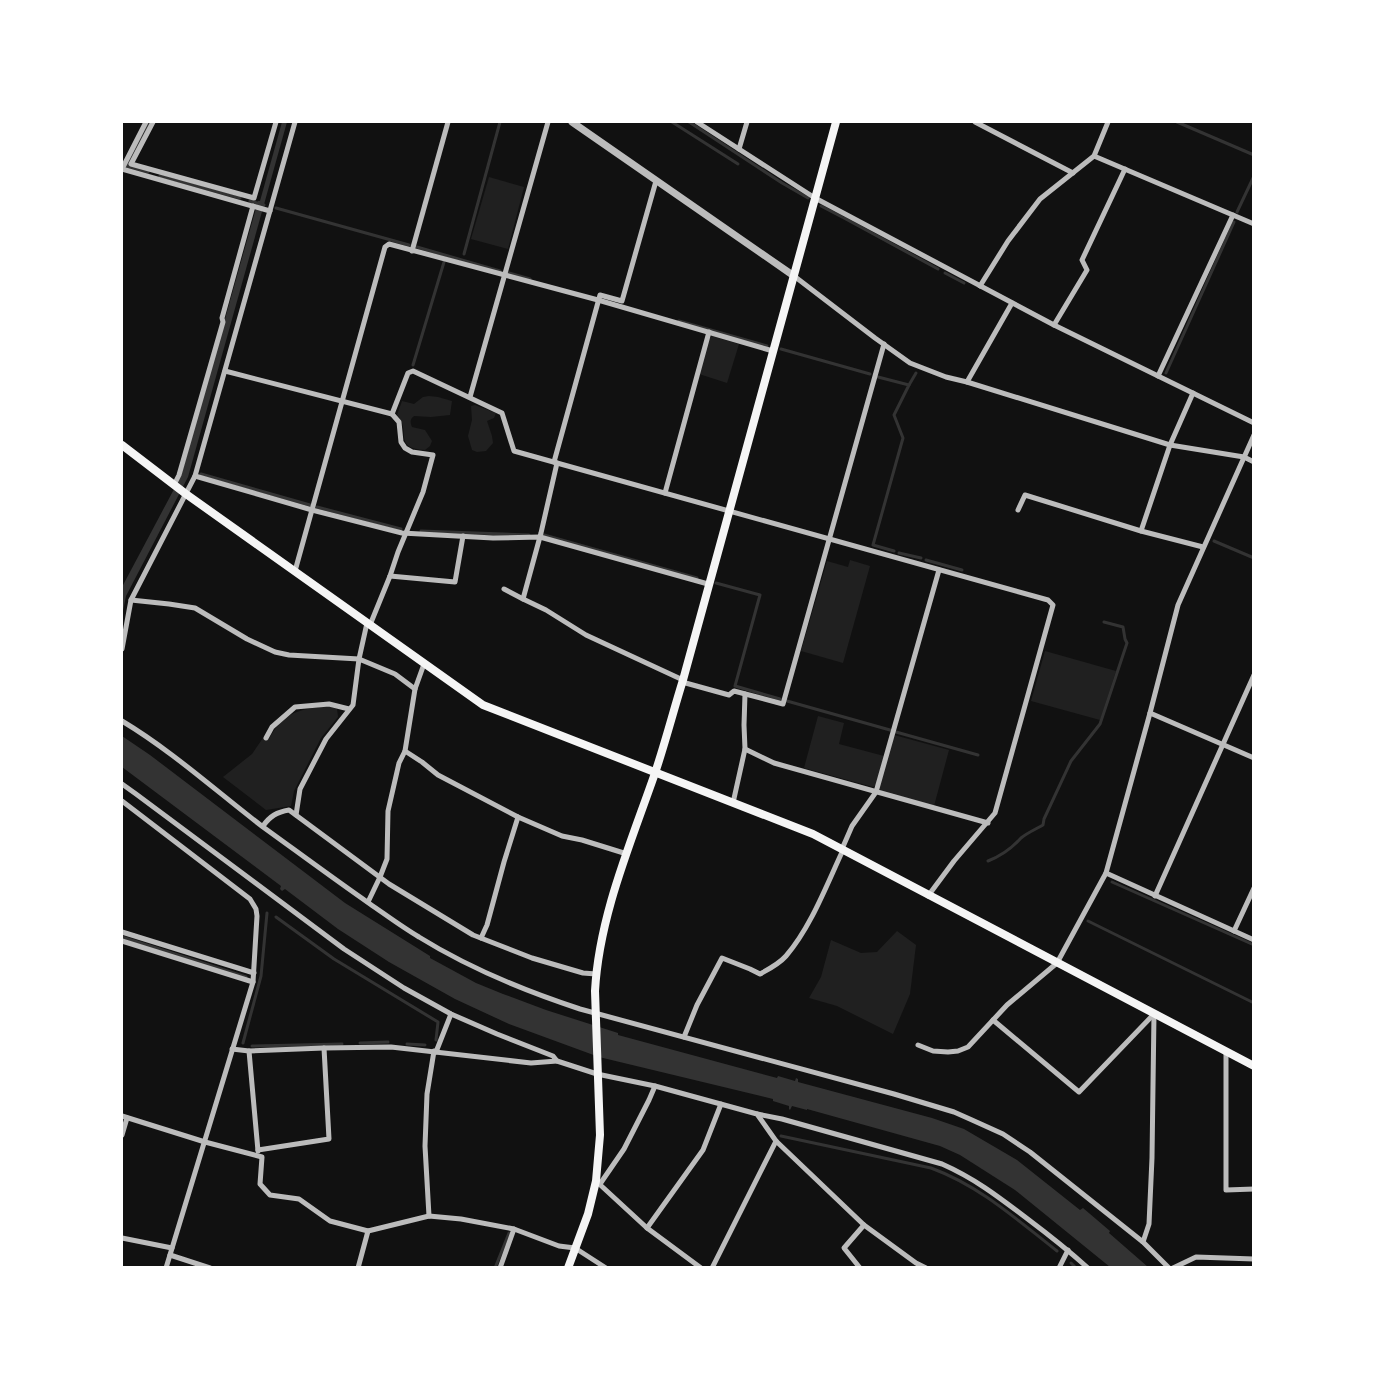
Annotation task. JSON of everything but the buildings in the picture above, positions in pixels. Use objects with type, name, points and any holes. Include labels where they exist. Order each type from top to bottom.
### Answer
[{"type":"main road","points":[[568,1268],[598,1182],[600,1135],[596,974],[602,939],[610,907],[656,772],[683,681],[836,122]]},
{"type":"main road","points":[[122,445],[185,494],[483,705],[813,834],[1254,1066]]},
{"type":"street","points":[[146,122],[122,169],[268,210]]},
{"type":"street","points":[[153,122],[131,164],[255,198],[276,122]]},
{"type":"street","points":[[122,649],[127,603],[195,476],[268,210],[295,122]]},
{"type":"street","points":[[412,251],[448,122]]},
{"type":"street","points":[[470,397],[548,122]]},
{"type":"street","points":[[572,122],[794,276],[910,363],[1170,445],[1244,457],[1254,462]]},
{"type":"street","points":[[697,122],[815,198],[1054,326],[1254,423]]},
{"type":"street","points":[[739,149],[747,122]]},
{"type":"street","points":[[975,122],[1072,173]]},
{"type":"street","points":[[980,286],[1008,241],[1040,199],[1094,156],[1108,122]]},
{"type":"street","points":[[1094,156],[1254,224]]},
{"type":"street","points":[[1054,326],[1087,270],[1082,260],[1125,169]]},
{"type":"street","points":[[152,178],[154,170]]},
{"type":"street","points":[[523,599],[540,537],[555,462],[598,300],[600,295],[622,301],[657,181]]},
{"type":"street","points":[[243,203],[245,195]]},
{"type":"street","points":[[174,485],[179,475],[254,206]]},
{"type":"street","points":[[1158,376],[1233,215]]},
{"type":"street","points":[[295,571],[385,247],[389,244],[598,300],[773,351]]},
{"type":"street","points":[[967,382],[1012,303]]},
{"type":"street","points":[[665,493],[709,332]]},
{"type":"street","points":[[504,589],[546,610],[586,635],[683,681],[729,695],[734,691],[783,704],[884,344]]},
{"type":"street","points":[[225,371],[392,414],[399,422],[401,442],[405,448],[412,452],[433,455],[423,492],[369,624],[358,659],[352,705],[326,739],[300,789],[296,815]]},
{"type":"street","points":[[392,414],[408,374],[413,371],[502,413],[514,451],[1048,600],[1053,605],[995,813],[928,896]]},
{"type":"street","points":[[1141,531],[1170,445],[1193,393]]},
{"type":"street","points":[[918,1045],[933,1051],[948,1052],[968,1047],[1007,1005],[1057,963],[1106,873],[1178,605],[1254,435]]},
{"type":"street","points":[[195,476],[312,510],[405,533],[540,537],[708,584]]},
{"type":"street","points":[[1018,510],[1025,495],[1141,531],[1203,547]]},
{"type":"street","points":[[390,576],[455,582],[463,536]]},
{"type":"street","points":[[684,1037],[697,1005],[722,958],[760,974],[786,956],[802,934],[852,826],[876,792],[939,570]]},
{"type":"street","points":[[127,603],[169,603],[195,608],[247,639],[275,652],[299,656],[358,659],[395,674],[415,689]]},
{"type":"street","points":[[368,902],[387,859],[390,796],[399,763],[405,751],[415,689],[424,664]]},
{"type":"street","points":[[1155,896],[1254,675]]},
{"type":"street","points":[[733,803],[746,749],[745,694]]},
{"type":"street","points":[[266,738],[272,727],[295,707],[329,704],[349,709]]},
{"type":"street","points":[[1150,713],[1254,758]]},
{"type":"street","points":[[122,721],[161,747],[262,826],[368,902],[418,937],[448,954],[544,997],[596,1015],[954,1112],[1003,1134],[1030,1152],[1143,1242],[1171,1268],[1196,1257],[1254,1259]]},
{"type":"street","points":[[746,749],[774,763],[987,823]]},
{"type":"street","points":[[405,751],[438,775],[518,817],[562,837],[582,840],[627,854]]},
{"type":"street","points":[[122,784],[344,949],[404,988],[451,1014],[553,1056],[557,1061]]},
{"type":"street","points":[[122,801],[250,899],[257,916],[253,982],[166,1268]]},
{"type":"street","points":[[262,826],[268,818],[278,812],[289,810],[380,878],[449,921],[481,938],[532,958],[583,973],[596,974]]},
{"type":"street","points":[[481,938],[487,925],[518,817]]},
{"type":"street","points":[[1106,873],[1254,940]]},
{"type":"street","points":[[1234,931],[1254,888]]},
{"type":"street","points":[[122,932],[254,973]]},
{"type":"street","points":[[122,941],[253,982]]},
{"type":"street","points":[[429,1216],[425,1146],[427,1094],[435,1051],[451,1014]]},
{"type":"street","points":[[1143,1242],[1149,1224],[1154,1014]]},
{"type":"street","points":[[993,1020],[1079,1092],[1154,1014]]},
{"type":"street","points":[[232,1049],[249,1051],[392,1047],[531,1063],[557,1061],[597,1070],[942,1164],[990,1190],[1088,1268]]},
{"type":"street","points":[[122,1135],[124,1117],[205,1142],[257,1153],[328,1139],[324,1048]]},
{"type":"street","points":[[249,1051],[257,1153],[262,1157],[260,1184],[270,1194],[299,1198],[330,1221],[368,1231],[429,1216],[462,1219],[514,1229],[559,1246],[575,1248],[606,1268]]},
{"type":"street","points":[[1226,1052],[1226,1190],[1254,1189]]},
{"type":"street","points":[[654,1086],[624,1149],[598,1182],[647,1228],[701,1268]]},
{"type":"street","points":[[647,1228],[703,1150],[721,1104]]},
{"type":"street","points":[[757,1114],[776,1141],[864,1225],[926,1268]]},
{"type":"street","points":[[712,1268],[776,1141]]},
{"type":"street","points":[[860,1268],[844,1248],[864,1225]]},
{"type":"street","points":[[500,1268],[514,1229]]},
{"type":"street","points":[[358,1268],[368,1231]]},
{"type":"street","points":[[122,1238],[172,1248]]},
{"type":"street","points":[[1059,1268],[1068,1250]]},
{"type":"street","points":[[170,1255],[210,1268]]},
{"type":"shaded area","points":[[282,122],[287,122],[188,477],[126,596],[122,616],[122,587],[181,476]]},
{"type":"shaded area","points":[[489,177],[524,187],[508,249],[471,239]]},
{"type":"shaded area","points":[[712,336],[739,344],[727,383],[699,374],[709,339]]},
{"type":"shaded area","points":[[429,396],[452,401],[450,415],[414,416],[411,421],[412,427],[425,430],[432,441],[425,450],[415,449],[406,442],[401,421],[397,415],[402,401],[414,404],[423,397]]},
{"type":"shaded area","points":[[475,405],[496,413],[494,418],[487,421],[493,443],[486,451],[472,450],[468,436],[472,420],[471,406]]},
{"type":"shaded area","points":[[850,560],[870,566],[843,663],[801,651],[827,561],[848,567]]},
{"type":"shaded area","points":[[1045,651],[1116,671],[1100,720],[1031,701]]},
{"type":"shaded area","points":[[328,706],[337,709],[338,717],[321,738],[294,791],[291,806],[266,810],[223,777],[252,754],[263,738],[269,739],[286,717],[301,711]]},
{"type":"shaded area","points":[[818,716],[844,723],[839,744],[884,756],[876,785],[873,787],[804,768]]},
{"type":"shaded area","points":[[894,735],[949,750],[934,806],[881,791],[879,788]]},
{"type":"shaded area","points":[[122,736],[345,903],[430,958],[476,983],[546,1010],[618,1033],[618,1035],[777,1078],[778,1076],[795,1081],[796,1078],[798,1082],[932,1118],[964,1129],[1017,1160],[1080,1210],[1083,1208],[1148,1267],[1110,1267],[1015,1190],[960,1155],[940,1146],[807,1109],[792,1106],[790,1110],[789,1106],[773,1101],[773,1099],[599,1057],[509,1024],[455,999],[389,962],[338,929],[285,889],[282,891],[281,886],[122,767]]},
{"type":"shaded area","points":[[897,931],[916,945],[910,994],[893,1034],[837,1006],[809,998],[821,977],[831,940],[861,953],[877,952]]},
{"type":"waterway","points":[[148,172],[127,166],[150,122]]},
{"type":"waterway","points":[[464,254],[500,122]]},
{"type":"waterway","points":[[672,122],[738,164]]},
{"type":"waterway","points":[[689,122],[808,198]]},
{"type":"waterway","points":[[1177,122],[1254,155]]},
{"type":"waterway","points":[[160,176],[240,198]]},
{"type":"waterway","points":[[1237,212],[1254,176]]},
{"type":"waterway","points":[[250,201],[264,205]]},
{"type":"waterway","points":[[821,206],[842,217]]},
{"type":"waterway","points":[[276,208],[409,245]]},
{"type":"waterway","points":[[844,218],[938,269]]},
{"type":"waterway","points":[[1166,373],[1234,222]]},
{"type":"waterway","points":[[417,247],[500,271]]},
{"type":"waterway","points":[[413,365],[444,262]]},
{"type":"waterway","points":[[509,273],[530,279]]},
{"type":"waterway","points":[[945,273],[964,283]]},
{"type":"waterway","points":[[679,321],[767,346]]},
{"type":"waterway","points":[[781,349],[870,374]]},
{"type":"waterway","points":[[909,385],[916,373]]},
{"type":"waterway","points":[[878,377],[909,385],[894,415],[903,438],[873,545],[894,551]]},
{"type":"waterway","points":[[201,474],[310,505]]},
{"type":"waterway","points":[[317,507],[401,529]]},
{"type":"waterway","points":[[421,531],[529,535]]},
{"type":"waterway","points":[[544,535],[697,578]]},
{"type":"waterway","points":[[1214,541],[1254,558]]},
{"type":"waterway","points":[[899,553],[921,558]]},
{"type":"waterway","points":[[926,560],[962,570]]},
{"type":"waterway","points":[[716,583],[760,595],[735,686],[780,699]]},
{"type":"waterway","points":[[988,861],[1002,854],[1023,836],[1043,825],[1071,761],[1100,724],[1127,643],[1123,627],[1104,622]]},
{"type":"waterway","points":[[787,701],[890,730]]},
{"type":"waterway","points":[[896,732],[978,755]]},
{"type":"waterway","points":[[1112,882],[1254,945]]},
{"type":"waterway","points":[[243,1043],[261,976],[267,913]]},
{"type":"waterway","points":[[276,917],[334,959],[438,1022],[436,1040]]},
{"type":"waterway","points":[[1088,921],[1254,1003]]},
{"type":"waterway","points":[[122,937],[246,977]]},
{"type":"waterway","points":[[360,1043],[388,1042]]},
{"type":"waterway","points":[[252,1046],[342,1044]]},
{"type":"waterway","points":[[407,1044],[425,1045]]},
{"type":"waterway","points":[[781,1136],[931,1168],[949,1175],[1012,1215],[1057,1251]]},
{"type":"waterway","points":[[495,1268],[509,1233]]},
{"type":"waterway","points":[[1071,1263],[1076,1268]]}]
